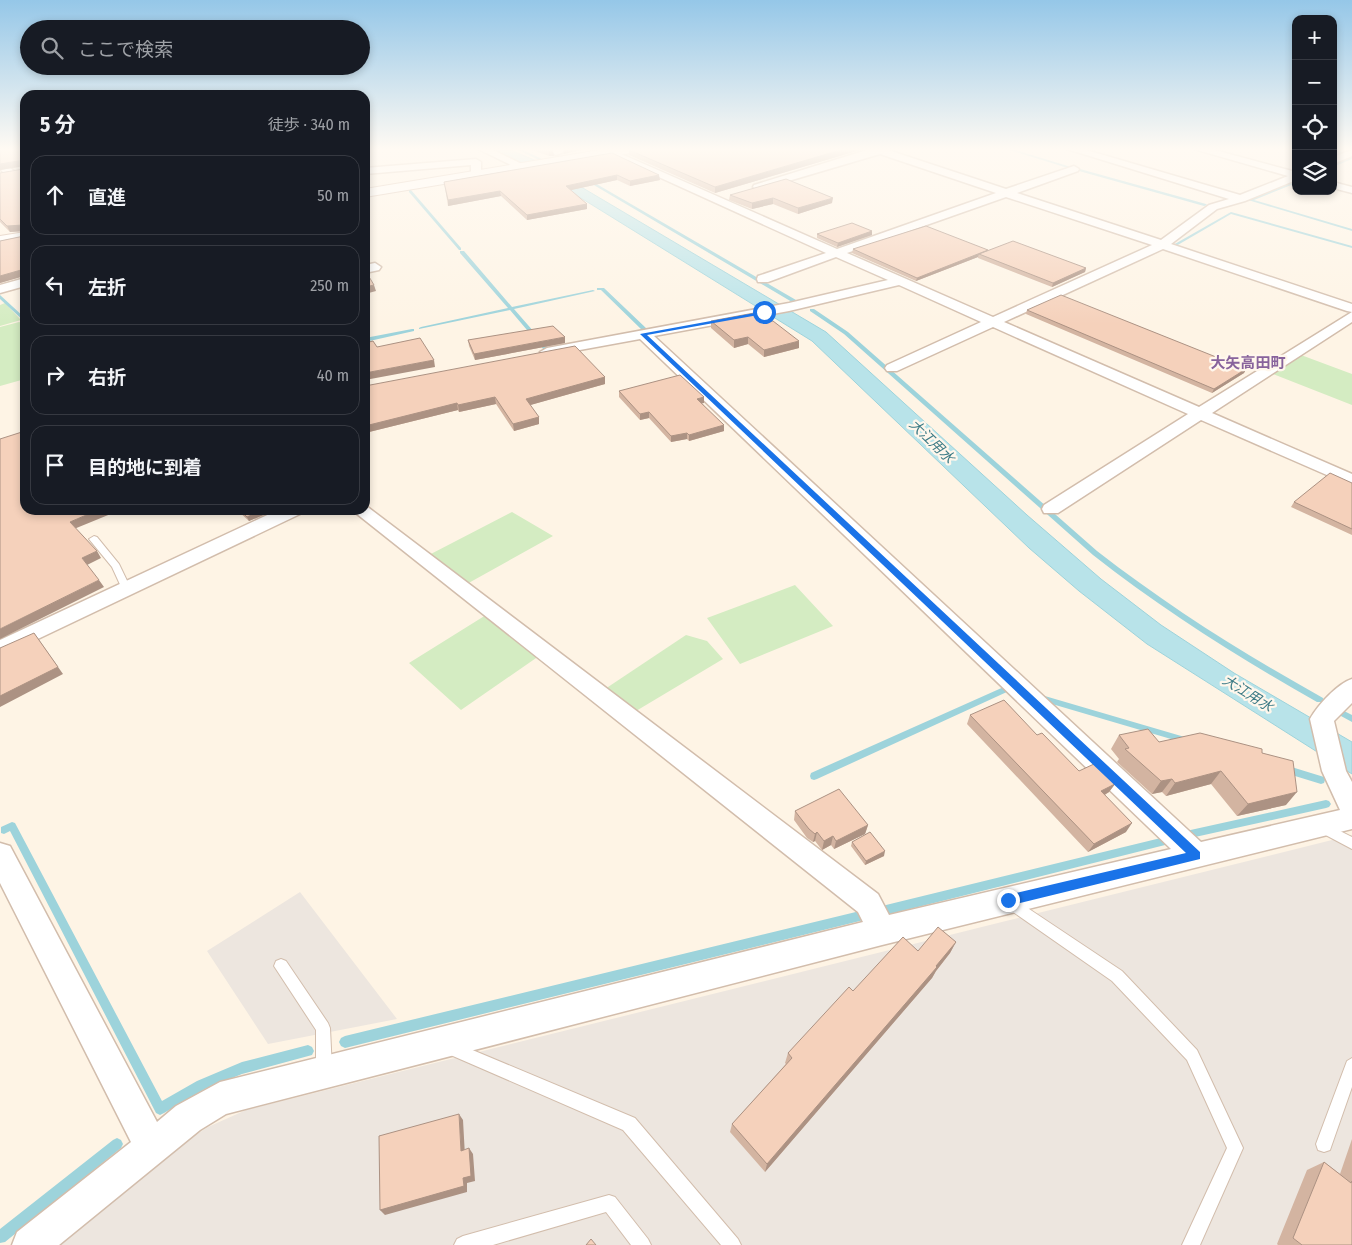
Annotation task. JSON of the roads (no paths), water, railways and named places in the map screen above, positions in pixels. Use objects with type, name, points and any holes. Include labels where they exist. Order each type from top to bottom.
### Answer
[{"type":"main road","points":[[0,240],[20,238]]},
{"type":"street","points":[[727,207],[1352,482]]},
{"type":"street","points":[[763,279],[966,207]]},
{"type":"street","points":[[1048,207],[1352,308]]},
{"type":"street","points":[[892,368],[1162,245],[1214,207]]},
{"type":"street","points":[[530,356],[789,308],[897,282]]},
{"type":"street","points":[[0,289],[20,283]]},
{"type":"street","points":[[1051,509],[1352,316]]},
{"type":"street","points":[[643,334],[1196,855]]},
{"type":"street","points":[[0,649],[282,515]]},
{"type":"street","points":[[367,515],[868,903],[882,931]]},
{"type":"street","points":[[1352,688],[1322,718],[1333,766],[1352,808]]},
{"type":"street","points":[[30,1245],[151,1146],[188,1118],[220,1099],[882,931],[1352,818]]},
{"type":"street","points":[[0,855],[151,1146]]},
{"type":"lane","points":[[94,539],[116,566],[126,589]]},
{"type":"lane","points":[[1320,826],[1352,843]]},
{"type":"lane","points":[[1008,900],[1117,976],[1192,1055],[1235,1148],[1192,1245]]},
{"type":"lane","points":[[281,966],[323,1028],[324,1073]]},
{"type":"lane","points":[[439,1043],[629,1124],[732,1245]]},
{"type":"lane","points":[[1324,1144],[1352,1066]]},
{"type":"lane","points":[[463,1245],[609,1203],[642,1245]]},
{"type":"water","name":"大江用水","points":[[596,207],[615,207],[826,332],[1027,515],[1101,579],[1161,625],[1234,673],[1352,742],[1352,774],[1147,644],[1079,591],[1029,548],[812,341]]},
{"type":"waterway","points":[[424,207],[460,249]]},
{"type":"waterway","points":[[634,207],[794,301]]},
{"type":"waterway","points":[[1274,207],[1352,230]]},
{"type":"waterway","points":[[1175,245],[1231,213],[1352,247]]},
{"type":"waterway","points":[[462,252],[511,309]]},
{"type":"waterway","points":[[599,289],[602,289],[645,330]]},
{"type":"waterway","points":[[511,309],[593,291]]},
{"type":"waterway","points":[[0,296],[20,316]]},
{"type":"waterway","points":[[421,328],[511,309]]},
{"type":"waterway","points":[[511,309],[546,349]]},
{"type":"waterway","points":[[812,310],[846,333],[1095,553],[1122,574],[1204,631],[1320,700]]},
{"type":"waterway","points":[[370,339],[412,330]]},
{"type":"waterway","points":[[814,776],[1006,689]]},
{"type":"waterway","points":[[1038,697],[1188,741]]},
{"type":"waterway","points":[[1344,714],[1352,719]]},
{"type":"waterway","points":[[1285,769],[1321,780]]},
{"type":"waterway","points":[[1186,835],[1326,804]]},
{"type":"waterway","points":[[4,830],[12,826],[160,1109]]},
{"type":"waterway","points":[[886,910],[1169,840]]},
{"type":"waterway","points":[[345,1042],[860,916]]},
{"type":"waterway","points":[[163,1107],[201,1085],[242,1068],[308,1051]]},
{"type":"waterway","points":[[0,1237],[117,1144]]},
{"type":"district","name":"大矢高田町","points":[[1248,363]]}]
